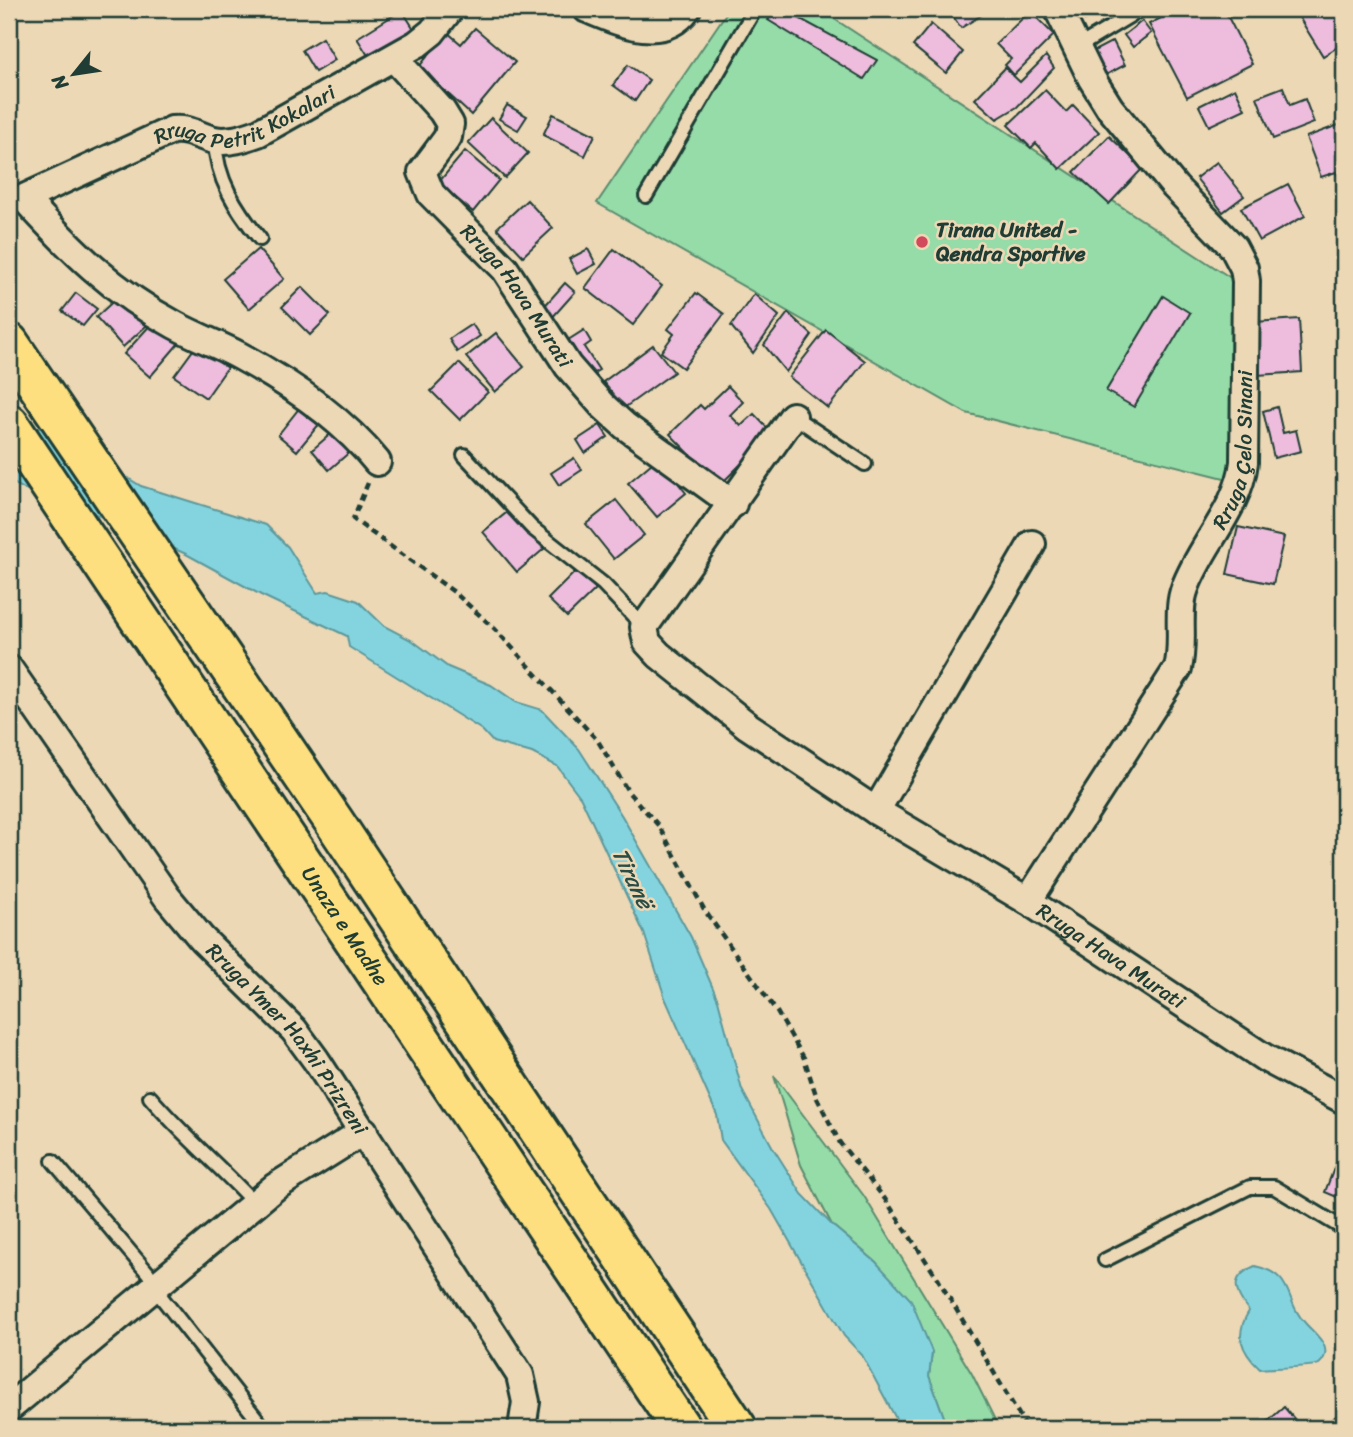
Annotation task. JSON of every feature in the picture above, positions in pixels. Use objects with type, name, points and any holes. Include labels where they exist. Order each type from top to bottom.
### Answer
[{"type":"highway","points":[[18,357],[737,1428]]},
{"type":"highway","name":"Unaza e Madhe","points":[[9,424],[681,1428]]},
{"type":"street","name":"Rruga Petrit Kokalari","points":[[377,462],[359,440],[293,388],[237,355],[174,325],[102,278],[24,198],[172,130],[185,128],[215,140],[238,140],[258,133],[394,58],[432,32],[450,9]]},
{"type":"street","points":[[587,9],[618,21],[664,28],[675,23],[687,9]]},
{"type":"street","name":"Rruga Çelo Sinani","points":[[1028,901],[1178,668],[1183,637],[1181,599],[1240,484],[1244,462],[1246,281],[1240,257],[1141,148],[1098,89],[1075,48],[1058,9]]},
{"type":"street","name":"Rruga Hava Murati","points":[[394,58],[442,111],[450,124],[448,137],[422,172],[431,194],[505,268],[568,366],[602,405],[625,426],[733,504]]},
{"type":"street","points":[[644,627],[793,416]]},
{"type":"street","points":[[876,811],[1032,544]]},
{"type":"street","name":"Rruga Hava Murati","points":[[644,627],[647,642],[659,655],[708,696],[876,811],[1028,901],[1265,1058],[1344,1100]]},
{"type":"street","name":"Rruga Ymer Haxhi Prizreni","points":[[9,669],[167,897],[202,939],[294,1030],[364,1130],[520,1375],[526,1402],[522,1428]]},
{"type":"street","points":[[9,1408],[254,1203],[364,1130]]},
{"type":"lane","points":[[646,196],[755,9]]},
{"type":"lane","points":[[1075,48],[1141,9]]},
{"type":"lane","points":[[215,140],[215,163],[226,188],[239,212],[260,239]]},
{"type":"lane","points":[[793,416],[865,464]]},
{"type":"lane","name":"Rruga Hava Murati","points":[[464,455],[533,528],[603,584],[644,627]]},
{"type":"lane","points":[[150,1097],[180,1133],[226,1172],[254,1203]]},
{"type":"lane","points":[[53,1161],[148,1273],[264,1428]]},
{"type":"lane","points":[[1105,1260],[1250,1187],[1274,1187],[1344,1228]]},
{"type":"path","points":[[377,462],[353,519],[454,592],[495,629],[598,741],[629,793],[659,826],[705,911],[777,1012],[804,1058],[817,1098],[840,1143],[885,1199],[939,1279],[1027,1428]]},
{"type":"green space","name":"Tirana United - Qendra Sportive","points":[[729,9],[819,9],[1237,282],[1232,480],[966,413],[597,203]]},
{"type":"green space","points":[[774,1076],[864,1196],[972,1374],[999,1428],[948,1428],[929,1376],[932,1352],[876,1262],[832,1225],[801,1165]]},
{"type":"water","name":"Tiranë","points":[[49,411],[54,433],[141,486],[266,525],[288,547],[317,593],[328,591],[358,601],[384,626],[413,641],[448,667],[491,685],[516,702],[542,710],[579,749],[622,816],[691,937],[718,1000],[742,1090],[773,1148],[802,1194],[832,1225],[876,1262],[911,1300],[932,1352],[929,1376],[948,1428],[901,1428],[862,1355],[844,1336],[771,1209],[721,1140],[717,1115],[665,998],[644,933],[581,798],[557,766],[532,753],[493,742],[482,730],[349,647],[347,636],[261,595],[186,554],[29,485],[26,490],[9,481],[9,427],[41,428]]},
{"type":"water","points":[[1255,1266],[1277,1275],[1299,1315],[1319,1337],[1325,1347],[1325,1353],[1319,1364],[1260,1369],[1248,1355],[1241,1334],[1249,1311],[1240,1298],[1237,1286],[1241,1275]]},
{"type":"building","points":[[777,9],[782,9],[877,60],[864,79],[768,20]]},
{"type":"building","points":[[948,9],[991,9],[961,28]]},
{"type":"building","points":[[1079,9],[1108,9],[1085,20]]},
{"type":"building","points":[[1179,9],[1224,9],[1252,64],[1187,97],[1149,24]]},
{"type":"building","points":[[1294,9],[1344,9],[1344,43],[1323,56]]},
{"type":"building","points":[[402,10],[414,29],[369,57],[357,38]]},
{"type":"building","points":[[1030,11],[1054,35],[1014,75],[1005,65],[1011,59],[996,44]]},
{"type":"building","points":[[1142,21],[1151,33],[1133,47],[1124,35]]},
{"type":"building","points":[[931,24],[963,52],[946,73],[913,46]]},
{"type":"building","points":[[475,28],[515,62],[471,115],[419,67],[447,32],[461,44]]},
{"type":"building","points":[[322,38],[335,60],[315,72],[302,50]]},
{"type":"building","points":[[1113,41],[1125,65],[1104,76],[1092,52]]},
{"type":"building","points":[[1046,56],[1054,68],[1017,107],[997,119],[975,99],[1005,68],[1020,82]]},
{"type":"building","points":[[628,65],[649,80],[635,101],[613,85]]},
{"type":"building","points":[[1283,87],[1290,105],[1305,99],[1314,123],[1273,139],[1257,97]]},
{"type":"building","points":[[1235,88],[1245,109],[1209,126],[1199,106]]},
{"type":"building","points":[[1045,90],[1066,112],[1073,105],[1099,132],[1060,169],[1036,143],[1031,148],[1008,125]]},
{"type":"building","points":[[507,105],[527,116],[518,130],[499,119]]},
{"type":"building","points":[[553,114],[595,135],[585,156],[543,135]]},
{"type":"building","points":[[491,118],[528,153],[505,178],[468,143]]},
{"type":"building","points":[[1344,123],[1344,194],[1336,172],[1321,177],[1306,137]]},
{"type":"building","points":[[1109,136],[1143,168],[1109,204],[1074,172]]},
{"type":"building","points":[[465,151],[499,180],[473,212],[438,183]]},
{"type":"building","points":[[1217,162],[1244,196],[1223,212],[1196,178]]},
{"type":"building","points":[[1288,184],[1305,216],[1259,241],[1241,208]]},
{"type":"building","points":[[527,200],[553,228],[523,256],[497,228]]},
{"type":"building","points":[[258,249],[284,279],[249,309],[223,279]]},
{"type":"building","points":[[588,249],[596,264],[577,274],[569,259]]},
{"type":"building","points":[[614,249],[662,286],[633,325],[585,288]]},
{"type":"building","points":[[565,283],[575,292],[551,319],[541,310]]},
{"type":"building","points":[[302,287],[330,315],[310,335],[282,307]]},
{"type":"building","points":[[76,293],[97,309],[83,326],[62,311]]},
{"type":"building","points":[[696,293],[724,314],[683,368],[661,352],[674,334],[668,329]]},
{"type":"building","points":[[754,294],[779,316],[753,353],[731,326]]},
{"type":"building","points":[[119,296],[146,326],[123,347],[96,317]]},
{"type":"building","points":[[1163,296],[1190,313],[1134,407],[1106,391]]},
{"type":"building","points":[[788,313],[812,335],[786,372],[764,345]]},
{"type":"building","points":[[1299,319],[1302,372],[1257,375],[1255,322]]},
{"type":"building","points":[[154,321],[179,343],[150,377],[124,354]]},
{"type":"building","points":[[472,324],[480,336],[457,352],[449,339]]},
{"type":"building","points":[[584,330],[591,342],[584,347],[599,370],[587,377],[565,342]]},
{"type":"building","points":[[826,330],[865,361],[828,408],[789,377]]},
{"type":"building","points":[[496,333],[524,367],[495,392],[466,357]]},
{"type":"building","points":[[653,345],[674,372],[624,408],[603,382]]},
{"type":"building","points":[[196,346],[227,368],[206,398],[174,376]]},
{"type":"building","points":[[459,363],[488,392],[460,420],[431,391]]},
{"type":"building","points":[[728,386],[743,402],[730,415],[741,426],[754,414],[772,433],[720,485],[670,434],[700,405],[704,409]]},
{"type":"building","points":[[301,406],[321,422],[297,451],[278,435]]},
{"type":"building","points":[[1277,407],[1283,433],[1296,430],[1301,451],[1274,458],[1263,411]]},
{"type":"building","points":[[600,425],[608,437],[585,453],[577,440]]},
{"type":"building","points":[[334,431],[352,450],[329,470],[312,450]]},
{"type":"building","points":[[574,458],[582,470],[559,485],[551,473]]},
{"type":"building","points":[[658,458],[686,493],[657,517],[628,483]]},
{"type":"building","points":[[616,500],[644,535],[614,559],[586,524]]},
{"type":"building","points":[[511,509],[544,549],[517,572],[483,532]]},
{"type":"building","points":[[1238,527],[1284,537],[1273,584],[1227,574]]},
{"type":"building","points":[[577,570],[596,589],[567,617],[548,599]]},
{"type":"building","points":[[1344,1142],[1344,1200],[1325,1192]]},
{"type":"building","points":[[1284,1407],[1302,1428],[1260,1428]]},
{"type":"building","points":[[1336,1416],[1344,1428],[1323,1428]]},
{"type":"place","name":"Tirana United - Qendra Sportive","points":[[922,242]]}]
